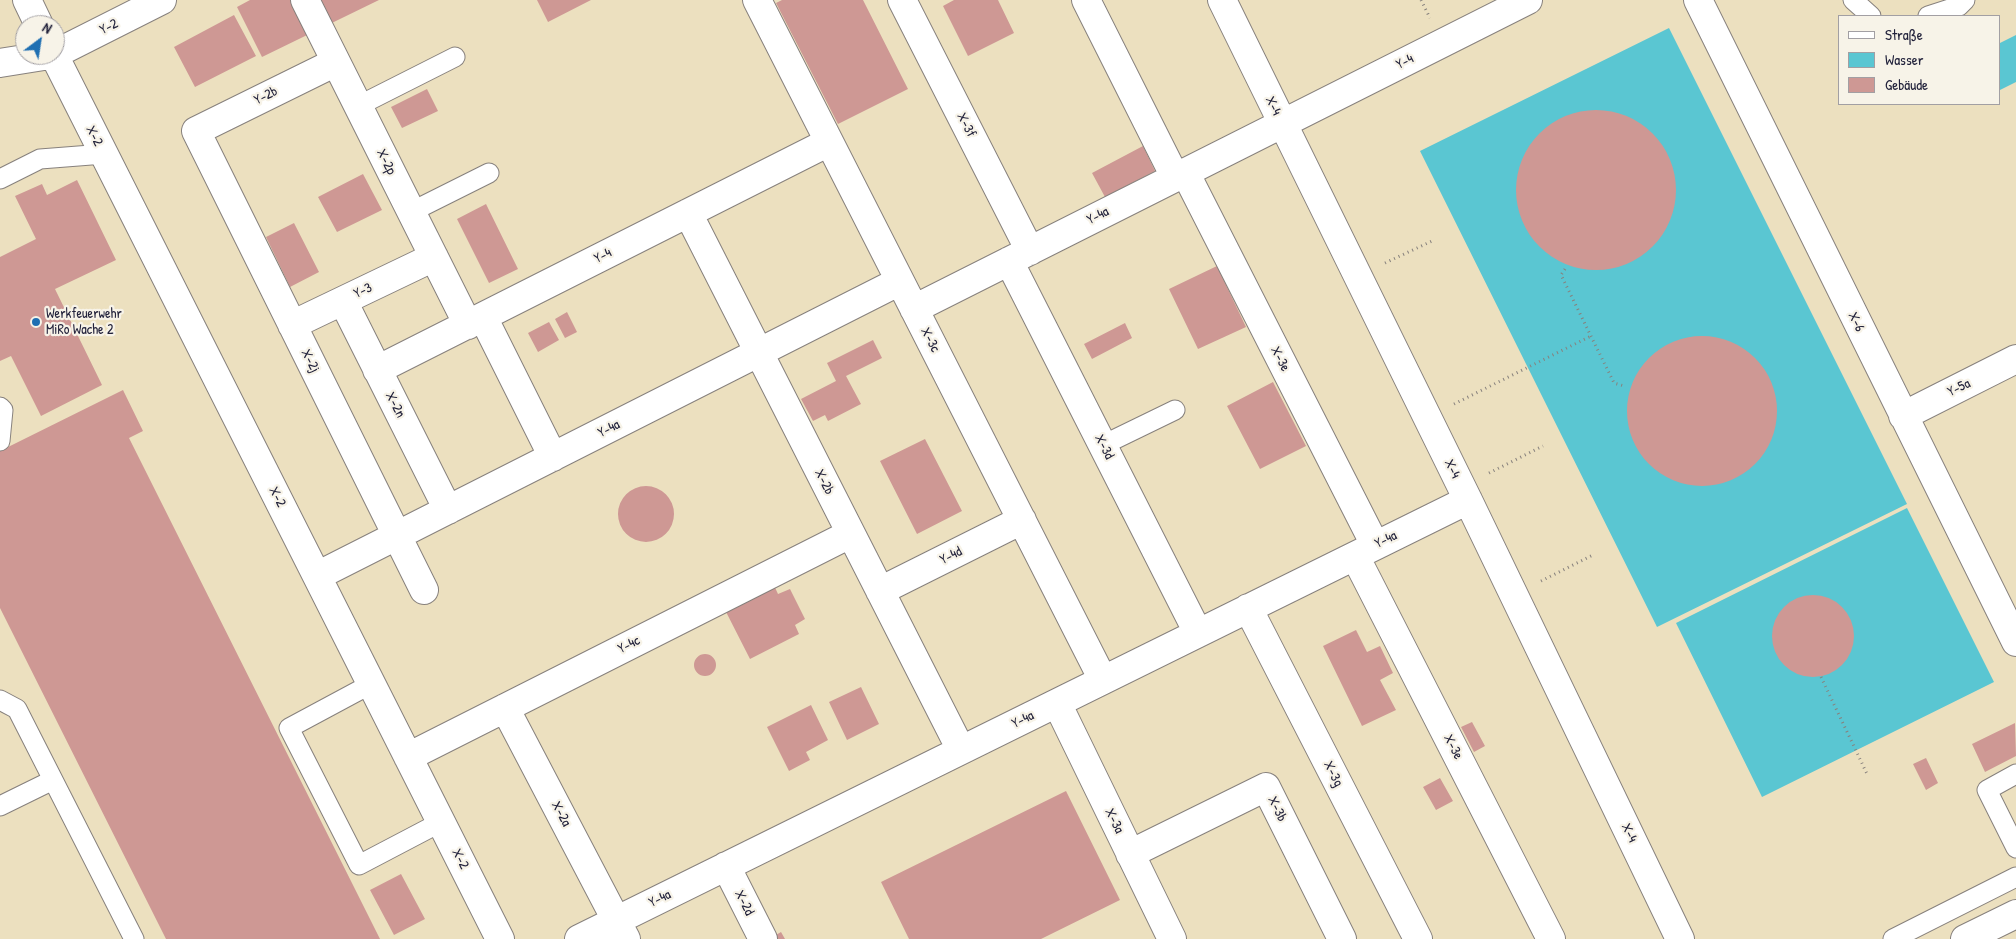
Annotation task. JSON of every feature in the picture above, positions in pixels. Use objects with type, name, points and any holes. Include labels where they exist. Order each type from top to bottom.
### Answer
[{"type":"street","points":[[27,0],[34,15]]},
{"type":"street","name":"Y-2","points":[[65,48],[162,0]]},
{"type":"street","name":"X-2p","points":[[305,0],[434,257],[476,321],[553,457]]},
{"type":"street","name":"X-3c","points":[[757,0],[1103,680]]},
{"type":"street","name":"X-3f","points":[[902,0],[1019,256]]},
{"type":"street","name":"X-3e","points":[[1086,0],[1180,175],[1365,550],[1551,939]]},
{"type":"street","name":"X-4","points":[[1222,0],[1680,939]]},
{"type":"street","name":"Y-4","points":[[1282,123],[1528,0]]},
{"type":"street","name":"X-6","points":[[1698,0],[1902,416],[2016,642]]},
{"type":"street","points":[[0,63],[15,61]]},
{"type":"street","name":"Y-2b","points":[[196,131],[336,62]]},
{"type":"street","name":"X-2","points":[[60,65],[500,939]]},
{"type":"street","name":"Y-4a","points":[[914,309],[1282,123]]},
{"type":"street","name":"X-2j","points":[[196,131],[424,590]]},
{"type":"street","name":"Y-4","points":[[377,370],[829,142]]},
{"type":"street","name":"X-2b","points":[[688,213],[961,750]]},
{"type":"street","name":"X-3d","points":[[1019,256],[1103,445],[1198,633]]},
{"type":"street","name":"Y-3","points":[[292,325],[434,257]]},
{"type":"street","name":"Y-4a","points":[[317,576],[900,281]]},
{"type":"street","name":"X-2n","points":[[343,301],[448,510]]},
{"type":"street","name":"Y-5a","points":[[1902,416],[2016,359]]},
{"type":"street","name":"Y-4a","points":[[579,939],[621,930],[726,866],[1365,550],[1464,494]]},
{"type":"street","name":"Y-4d","points":[[880,591],[1022,520]]},
{"type":"street","name":"Y-4c","points":[[408,757],[850,534]]},
{"type":"street","name":"X-3g","points":[[1248,608],[1418,939]]},
{"type":"street","name":"X-3a","points":[[1057,703],[1172,939]]},
{"type":"street","name":"X-2a","points":[[505,708],[621,930]]},
{"type":"street","name":"X-3b","points":[[1130,854],[1266,787],[1342,939]]},
{"type":"street","name":"X-2d","points":[[726,866],[763,939]]},
{"type":"street","points":[[1965,939],[2016,914]]},
{"type":"lane","points":[[1853,0],[1870,15]]},
{"type":"lane","points":[[1931,15],[1959,6],[1965,0]]},
{"type":"lane","points":[[358,106],[455,57]]},
{"type":"lane","points":[[0,179],[40,159],[104,154]]},
{"type":"lane","points":[[411,212],[489,173]]},
{"type":"lane","points":[[0,407],[2,410],[0,441]]},
{"type":"lane","points":[[1103,445],[1175,410]]},
{"type":"lane","points":[[372,684],[289,728],[359,865],[441,822]]},
{"type":"lane","points":[[0,700],[18,709],[127,937]]},
{"type":"lane","points":[[2016,774],[1987,790],[2016,848]]},
{"type":"lane","points":[[0,806],[53,780]]},
{"type":"lane","points":[[1893,939],[2016,877]]},
{"type":"path","points":[[1357,276],[1432,241]]},
{"type":"path","points":[[1565,268],[1562,275],[1614,383],[1624,386]]},
{"type":"path","points":[[1427,418],[1591,336]]},
{"type":"path","points":[[1464,494],[1543,446]]},
{"type":"path","points":[[1513,594],[1593,555]]},
{"type":"path","points":[[1821,677],[1868,776]]},
{"type":"water","points":[[1669,28],[1907,504],[1657,627],[1420,151]]},
{"type":"water","points":[[2016,35],[2016,82],[2001,90],[2001,42]]},
{"type":"water","points":[[1907,508],[1994,682],[1762,797],[1676,623]]},
{"type":"building","points":[[250,0],[379,0],[262,57],[237,7]]},
{"type":"building","points":[[537,0],[591,0],[548,22]]},
{"type":"building","points":[[782,0],[863,0],[908,89],[838,124],[776,3]]},
{"type":"building","points":[[954,0],[998,0],[1014,33],[968,56],[943,6]]},
{"type":"building","points":[[234,15],[256,56],[195,87],[174,47]]},
{"type":"building","points":[[427,89],[438,111],[402,128],[391,107]]},
{"type":"building","points":[[1588,110],[1604,110],[1634,119],[1653,133],[1670,159],[1675,174],[1675,206],[1670,221],[1653,247],[1634,261],[1619,267],[1604,270],[1588,270],[1558,261],[1534,241],[1525,228],[1519,213],[1516,198],[1516,182],[1525,152],[1545,128],[1558,119],[1573,113]]},
{"type":"building","points":[[1143,146],[1155,171],[1105,197],[1092,173]]},
{"type":"building","points":[[363,174],[382,210],[337,232],[318,197]]},
{"type":"building","name":"Werkfeuerwehr MiRo Wache 2","points":[[77,180],[116,260],[55,289],[102,385],[41,416],[11,356],[0,361],[0,257],[36,239],[15,196],[42,184],[47,195]]},
{"type":"building","points":[[486,204],[518,269],[489,283],[457,219]]},
{"type":"building","points":[[294,223],[319,272],[290,287],[266,237]]},
{"type":"building","points":[[1217,266],[1246,327],[1198,349],[1169,289]]},
{"type":"building","points":[[567,312],[577,332],[565,338],[555,319]]},
{"type":"building","points":[[549,322],[559,340],[538,352],[528,333]]},
{"type":"building","points":[[1125,323],[1132,338],[1092,359],[1084,344]]},
{"type":"building","points":[[1702,336],[1717,337],[1731,342],[1744,348],[1755,358],[1765,369],[1771,382],[1776,396],[1776,426],[1771,440],[1765,453],[1755,464],[1744,474],[1731,480],[1717,485],[1702,486],[1687,485],[1673,480],[1660,474],[1649,464],[1639,453],[1633,440],[1628,426],[1627,411],[1628,396],[1633,382],[1639,369],[1649,358],[1660,348],[1673,342],[1687,337]]},
{"type":"building","points":[[873,340],[882,358],[846,376],[861,404],[828,421],[825,415],[813,421],[801,399],[836,381],[827,363]]},
{"type":"building","points":[[1273,382],[1306,446],[1260,469],[1227,406]]},
{"type":"building","points":[[123,390],[143,431],[129,438],[380,939],[166,939],[0,608],[0,451]]},
{"type":"building","points":[[925,439],[962,511],[917,534],[880,461]]},
{"type":"building","points":[[646,486],[661,491],[669,499],[674,514],[669,529],[661,537],[646,542],[631,537],[623,529],[618,514],[623,499],[631,491]]},
{"type":"building","points":[[772,581],[778,594],[790,589],[805,619],[795,625],[799,634],[750,659],[723,606]]},
{"type":"building","points":[[1813,595],[1829,598],[1842,607],[1851,620],[1854,636],[1851,652],[1842,665],[1829,674],[1813,677],[1797,674],[1784,665],[1775,652],[1772,636],[1775,620],[1784,607],[1797,598]]},
{"type":"building","points":[[1356,630],[1367,652],[1380,646],[1393,673],[1380,680],[1396,710],[1362,726],[1323,646]]},
{"type":"building","points":[[705,654],[713,657],[716,665],[713,673],[705,676],[697,673],[694,665],[697,657]]},
{"type":"building","points":[[861,687],[879,724],[847,740],[829,702]]},
{"type":"building","points":[[811,705],[828,740],[806,752],[810,760],[789,771],[767,727]]},
{"type":"building","points":[[1472,722],[1485,746],[1474,752],[1461,727]]},
{"type":"building","points":[[2015,723],[2016,756],[1985,772],[1972,744]]},
{"type":"building","points":[[1926,758],[1938,783],[1926,790],[1913,764]]},
{"type":"building","points":[[1440,778],[1453,801],[1436,810],[1423,787]]},
{"type":"building","points":[[1066,791],[1120,900],[1041,939],[909,939],[881,882]]},
{"type":"building","points":[[401,874],[425,919],[394,935],[370,890]]},
{"type":"building","points":[[781,932],[785,939],[769,939]]},
{"type":"place","name":"Werkfeuerwehr MiRo Wache 2","points":[[36,322]]}]
